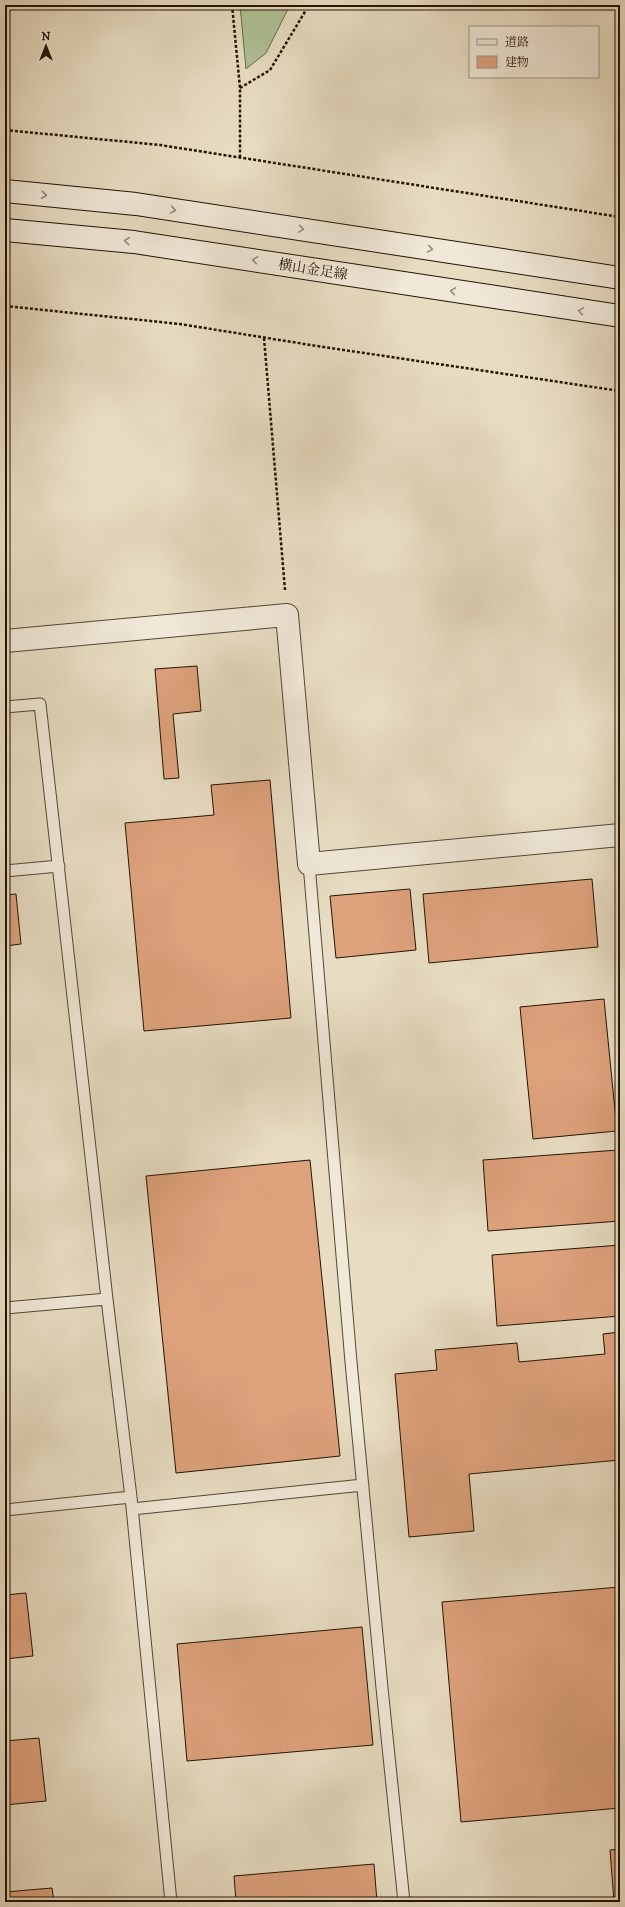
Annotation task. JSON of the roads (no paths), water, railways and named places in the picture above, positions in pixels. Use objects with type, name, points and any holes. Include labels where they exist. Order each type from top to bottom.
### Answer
[{"type":"street","points":[[5,191],[136,204],[620,278]]},
{"type":"street","name":"横山金足線","points":[[5,230],[134,242],[620,316]]},
{"type":"street","points":[[5,641],[287,615],[309,864],[620,834]]},
{"type":"lane","points":[[5,707],[40,704],[107,1299],[131,1497],[171,1902]]},
{"type":"lane","points":[[309,864],[363,1485],[404,1902]]},
{"type":"lane","points":[[5,871],[59,866]]},
{"type":"lane","points":[[5,1308],[107,1299]]},
{"type":"lane","points":[[132,1509],[363,1485]]},
{"type":"lane","points":[[5,1510],[131,1497]]}]
